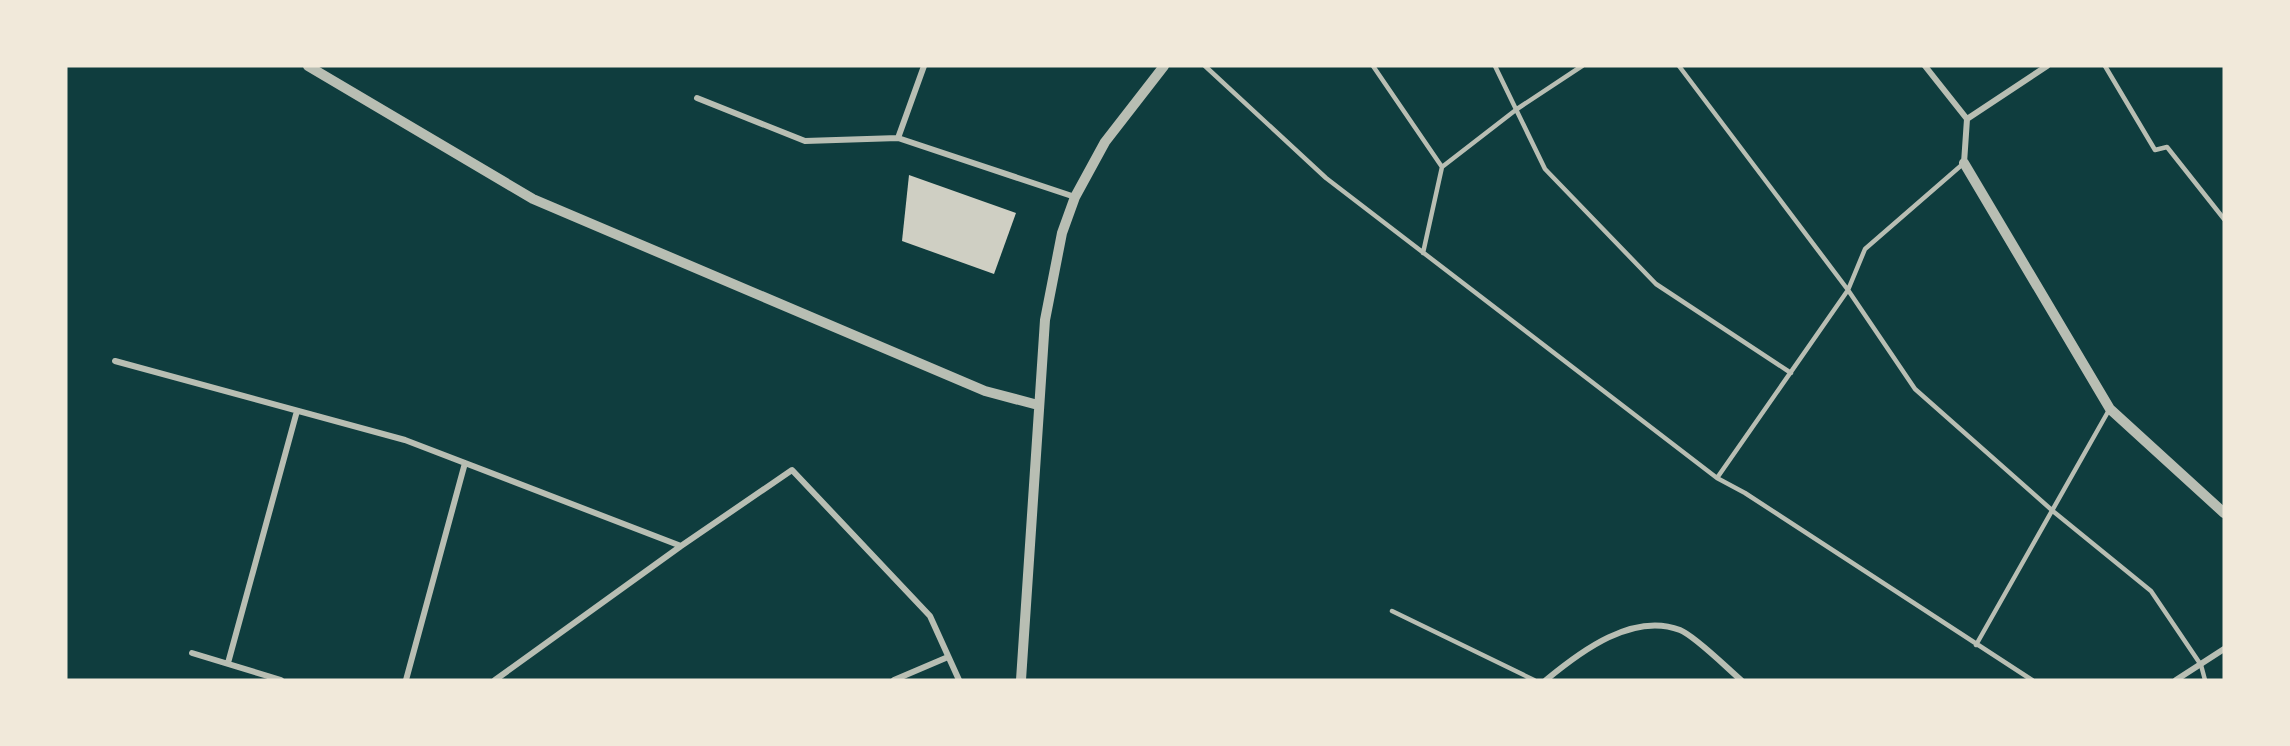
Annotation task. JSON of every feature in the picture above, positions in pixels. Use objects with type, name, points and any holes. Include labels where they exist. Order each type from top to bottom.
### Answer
[{"type":"street","points":[[308,66],[533,200],[985,391],[1038,405]]},
{"type":"street","points":[[898,138],[924,66]]},
{"type":"street","points":[[1021,680],[1045,320],[1062,233],[1075,197],[1105,142],[1164,66]]},
{"type":"street","points":[[1925,66],[1967,119],[1964,164],[2110,409],[2224,513]]},
{"type":"street","points":[[1967,119],[2047,66]]},
{"type":"street","points":[[697,98],[805,141],[898,138],[1075,197]]},
{"type":"street","points":[[115,361],[405,440],[681,546]]},
{"type":"street","points":[[228,663],[297,411]]},
{"type":"street","points":[[406,680],[465,463]]},
{"type":"street","points":[[495,680],[681,546],[792,470],[930,616],[959,680]]},
{"type":"street","points":[[1546,680],[1606,639],[1640,625],[1658,624],[1682,631],[1742,680]]},
{"type":"street","points":[[2176,680],[2224,649]]},
{"type":"street","points":[[192,652],[282,680]]},
{"type":"street","points":[[894,680],[948,657]]},
{"type":"lane","points":[[1205,66],[1326,178],[1717,478],[1745,493],[2032,680]]},
{"type":"lane","points":[[1373,66],[1442,167]]},
{"type":"lane","points":[[1495,66],[1545,169],[1656,284],[1791,373]]},
{"type":"lane","points":[[1423,253],[1442,167],[1517,109],[1582,66]]},
{"type":"lane","points":[[1679,66],[1848,290],[1915,389],[2054,512],[2151,591],[2201,664],[2205,680]]},
{"type":"lane","points":[[2105,66],[2155,150],[2167,147],[2224,219]]},
{"type":"lane","points":[[1717,478],[1848,290],[1865,249],[1964,164]]},
{"type":"lane","points":[[1976,645],[2054,512],[2110,409]]},
{"type":"lane","points":[[1392,611],[1534,680]]},
{"type":"building","points":[[909,175],[1016,213],[994,274],[902,241]]}]
